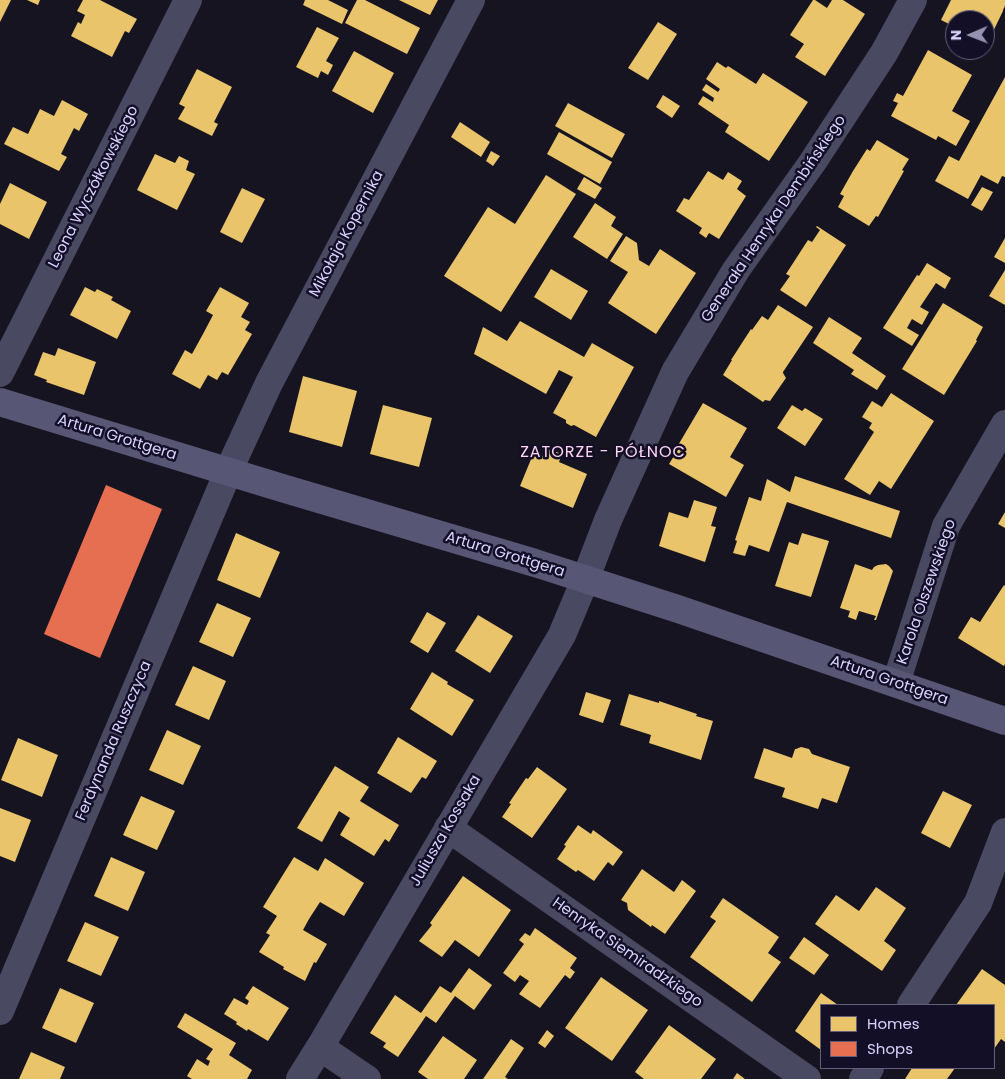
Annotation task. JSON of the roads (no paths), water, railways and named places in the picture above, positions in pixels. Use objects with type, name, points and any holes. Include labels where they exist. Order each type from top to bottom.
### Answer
[{"type":"street","name":"Leona Wyczółkowskiego","points":[[0,373],[188,0]]},
{"type":"street","name":"Mikołaja Kopernika","points":[[228,472],[269,383],[471,0]]},
{"type":"street","name":"Generała Henryka Dembińskiego","points":[[585,580],[608,520],[675,372],[736,270],[812,163],[884,53],[913,0]]},
{"type":"street","name":"Artura Grottgera","points":[[0,402],[526,560],[687,612],[1005,721]]},
{"type":"street","name":"Karola Olszewskiego","points":[[896,683],[946,526],[1005,424]]},
{"type":"street","name":"Ferdynanda Ruszczyca","points":[[0,1011],[228,472]]},
{"type":"street","name":"Juliusza Kossaka","points":[[300,1079],[562,635],[585,580]]},
{"type":"street","name":"Henryka Siemiradzkiego","points":[[448,828],[806,1079]]},
{"type":"street","points":[[912,1004],[978,904],[1005,832]]},
{"type":"street","points":[[320,1047],[367,1079]]},
{"type":"district","name":"ZATORZE - PÓŁNOC","points":[[603,453]]}]
